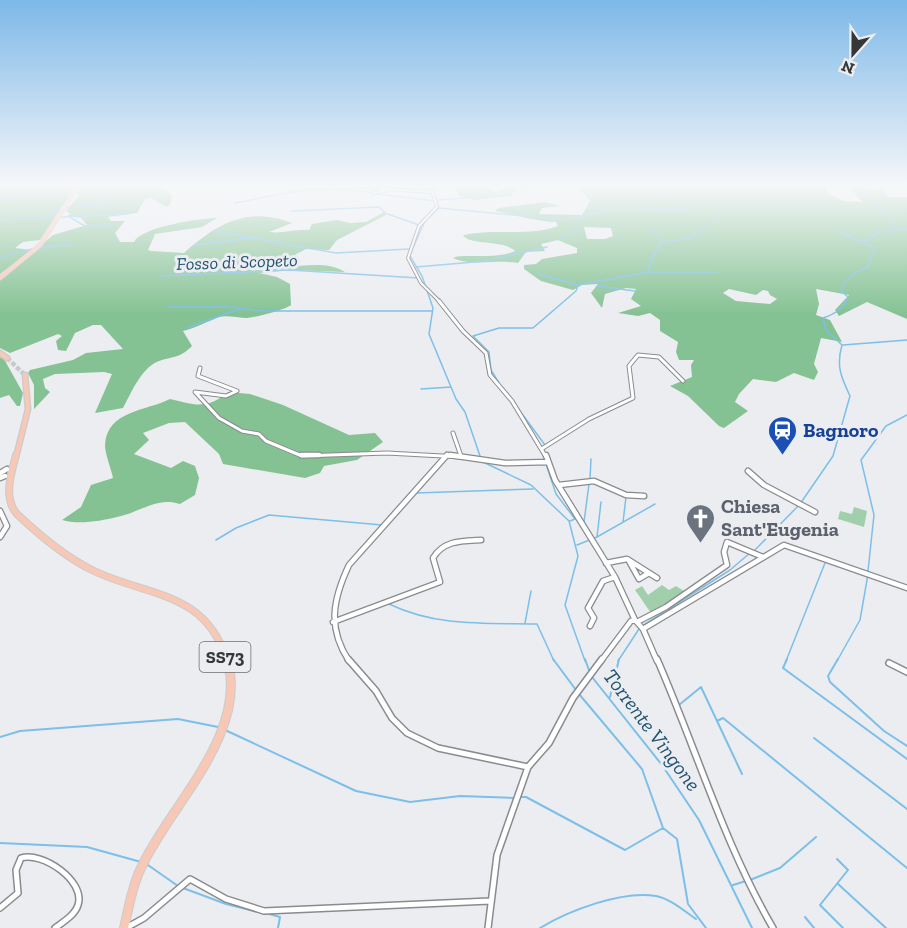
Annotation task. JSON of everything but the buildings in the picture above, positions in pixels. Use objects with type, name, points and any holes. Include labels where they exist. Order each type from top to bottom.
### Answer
[{"type":"main road","points":[[0,278],[40,246],[52,227]]},
{"type":"main road","points":[[0,353],[7,358]]},
{"type":"main road","name":"SS73","points":[[25,375],[30,397],[28,411],[2,476],[6,494],[17,513],[79,563],[101,574],[181,599],[212,629],[229,667],[228,705],[222,731],[143,863],[125,928]]},
{"type":"street","points":[[420,227],[408,258],[425,287],[463,331],[486,353],[490,375],[512,401],[525,425],[543,448],[558,485],[615,577],[687,727],[747,883],[773,928]]},
{"type":"street","points":[[543,448],[590,419],[633,398],[629,366],[633,358],[638,356],[659,357],[682,381]]},
{"type":"street","points":[[200,368],[198,376],[237,391],[226,396],[195,392],[219,418],[242,431],[259,434],[266,441],[291,453],[327,457],[387,453],[447,455],[505,463],[548,462]]},
{"type":"street","points":[[453,433],[461,456]]},
{"type":"street","points":[[447,455],[418,490],[403,503],[399,512],[349,564],[333,607],[333,622],[342,654],[376,690],[395,722],[412,736],[436,747],[528,767]]},
{"type":"street","points":[[748,471],[764,485],[815,512]]},
{"type":"street","points":[[558,485],[594,481],[638,498],[644,496]]},
{"type":"street","points":[[0,511],[7,526],[0,537]]},
{"type":"street","points":[[333,622],[440,582],[433,558],[440,547],[456,541],[481,540]]},
{"type":"street","points":[[639,625],[727,565],[724,552],[727,542],[764,557]]},
{"type":"street","points":[[639,625],[784,545],[907,588]]},
{"type":"street","points":[[606,563],[628,560],[657,578]]},
{"type":"street","points":[[628,560],[639,579],[649,573]]},
{"type":"street","points":[[590,626],[594,618],[588,608],[603,581],[615,577]]},
{"type":"street","points":[[488,928],[497,855],[528,767],[549,743],[573,698],[631,621],[639,625]]},
{"type":"street","points":[[889,663],[907,672]]},
{"type":"street","points":[[0,908],[18,893],[15,866],[26,856],[37,855],[46,859],[69,879],[80,897],[80,903],[72,914],[55,928]]},
{"type":"street","points":[[125,928],[151,914],[173,889],[190,879],[228,902],[271,914],[292,910],[490,901]]},
{"type":"green space","points":[[0,227],[48,227],[40,240],[23,242],[15,248],[32,250],[0,274]]},
{"type":"green space","points":[[79,227],[120,227],[115,233],[120,242],[134,242],[148,232],[161,227],[200,227],[155,234],[148,250],[184,253],[220,227],[281,227],[269,232],[279,232],[309,230],[310,227],[362,227],[337,240],[329,250],[306,249],[291,257],[299,260],[298,263],[250,270],[324,265],[345,272],[291,270],[259,273],[277,277],[290,284],[291,305],[251,318],[219,317],[183,331],[192,346],[188,350],[149,367],[138,380],[123,408],[95,413],[112,374],[104,372],[55,374],[43,379],[45,388],[50,392],[34,409],[34,385],[28,373],[30,370],[73,360],[86,353],[123,349],[101,325],[93,325],[75,333],[66,351],[58,350],[56,341],[62,336],[58,334],[10,353],[0,348],[0,280],[53,235]]},
{"type":"green space","points":[[584,227],[587,239],[605,239],[613,236],[611,228],[592,227],[907,227],[907,319],[867,302],[839,316],[835,310],[849,295],[816,289],[819,304],[816,315],[830,320],[842,342],[821,338],[814,364],[818,372],[814,380],[794,373],[776,382],[753,379],[735,402],[748,411],[724,428],[719,426],[688,396],[670,386],[692,377],[691,365],[694,360],[679,360],[676,352],[678,342],[660,331],[660,320],[650,313],[638,316],[618,313],[641,306],[631,299],[636,289],[626,288],[605,294],[602,308],[591,293],[598,284],[582,285],[573,290],[541,281],[524,269],[524,265],[536,264],[542,259],[577,253],[577,248],[558,240],[541,244],[545,251],[526,252],[518,263],[468,262],[453,258],[499,255],[515,251],[510,247],[472,240],[463,235]],"holes":[[[729,289],[756,295],[763,290],[768,291],[777,299],[770,304],[736,301],[723,293]]]},
{"type":"green space","points":[[0,357],[4,359],[23,393],[20,406],[17,406],[9,395],[0,398]]},
{"type":"green space","points":[[228,392],[250,394],[283,405],[349,435],[375,433],[383,442],[357,460],[324,466],[320,473],[305,478],[223,464],[219,454],[185,422],[169,423],[143,433],[149,440],[134,454],[171,468],[183,461],[195,466],[199,478],[195,495],[180,504],[164,502],[104,520],[82,522],[62,520],[81,507],[91,485],[113,478],[105,445],[107,433],[120,418],[170,399],[207,404]]},
{"type":"green space","points":[[854,507],[867,511],[864,527],[838,519],[840,511],[852,514]]},
{"type":"green space","points":[[662,585],[669,590],[676,586],[684,591],[651,613],[635,590],[642,586],[648,595]]},
{"type":"waterway","name":"Torrente Vingone","points":[[411,252],[422,227]]},
{"type":"waterway","points":[[559,240],[578,227]]},
{"type":"waterway","points":[[651,227],[662,242]]},
{"type":"waterway","points":[[648,272],[651,260],[661,243],[690,238],[705,227]]},
{"type":"waterway","points":[[866,241],[880,232],[907,229]]},
{"type":"waterway","points":[[213,231],[336,253],[409,249]]},
{"type":"waterway","points":[[754,551],[800,504],[833,456],[850,396],[840,371],[839,359],[842,345],[826,330],[823,318],[835,313],[844,305],[848,297],[841,291],[845,282],[868,267],[875,248],[838,231]]},
{"type":"waterway","points":[[195,245],[251,238]]},
{"type":"waterway","points":[[40,248],[71,244]]},
{"type":"waterway","points":[[417,267],[486,261],[547,247]]},
{"type":"waterway","points":[[0,258],[32,249]]},
{"type":"waterway","name":"Torrente Vingone","points":[[410,256],[417,267]]},
{"type":"waterway","name":"Torrente Vingone","points":[[417,267],[433,308],[429,334],[456,399],[465,412],[480,456]]},
{"type":"waterway","name":"Fosso di Scopeto","points":[[160,276],[289,270],[419,278]]},
{"type":"waterway","points":[[578,285],[648,272]]},
{"type":"waterway","points":[[648,272],[717,272]]},
{"type":"waterway","points":[[538,274],[578,285]]},
{"type":"waterway","points":[[499,383],[491,370],[489,352],[473,336],[499,328],[533,328],[576,291],[578,285]]},
{"type":"waterway","points":[[597,286],[635,291]]},
{"type":"waterway","points":[[167,307],[232,307],[262,311],[432,311]]},
{"type":"waterway","points":[[187,328],[239,309]]},
{"type":"waterway","points":[[843,345],[907,340]]},
{"type":"waterway","points":[[421,389],[451,387]]},
{"type":"waterway","points":[[506,392],[545,445]]},
{"type":"waterway","points":[[837,661],[860,620],[867,580],[874,515],[861,460],[886,426],[907,415]]},
{"type":"waterway","points":[[543,455],[556,494],[575,519],[570,521]]},
{"type":"waterway","points":[[590,479],[591,459]]},
{"type":"waterway","name":"Torrente Vingone","points":[[483,462],[531,485],[569,521],[578,556],[565,605],[585,661]]},
{"type":"waterway","points":[[586,526],[584,522],[589,484]]},
{"type":"waterway","points":[[397,514],[416,493],[533,489]]},
{"type":"waterway","points":[[623,522],[626,497]]},
{"type":"waterway","points":[[597,537],[601,502]]},
{"type":"waterway","points":[[597,537],[655,504]]},
{"type":"waterway","points":[[216,540],[236,528],[269,515],[382,525]]},
{"type":"waterway","points":[[577,545],[597,537]]},
{"type":"waterway","points":[[642,626],[730,570],[750,553]]},
{"type":"waterway","points":[[786,661],[825,563]]},
{"type":"waterway","points":[[525,623],[531,591]]},
{"type":"waterway","points":[[389,604],[425,617],[443,620],[537,624],[553,659]]},
{"type":"waterway","points":[[619,660],[639,629]]},
{"type":"waterway","points":[[553,659],[576,690]]},
{"type":"waterway","name":"Torrente Vingone","points":[[585,659],[590,673]]},
{"type":"waterway","points":[[787,659],[783,668],[907,759]]},
{"type":"waterway","points":[[838,659],[828,676],[830,682],[884,731],[907,746]]},
{"type":"waterway","points":[[610,697],[619,660]]},
{"type":"waterway","name":"Torrente Vingone","points":[[592,677],[662,765],[699,820],[752,928]]},
{"type":"waterway","points":[[679,705],[701,687],[717,721]]},
{"type":"waterway","points":[[579,694],[642,769],[663,828]]},
{"type":"waterway","points":[[717,721],[723,718],[907,868]]},
{"type":"waterway","points":[[0,737],[20,731],[178,719],[218,727]]},
{"type":"waterway","points":[[717,721],[742,774]]},
{"type":"waterway","points":[[225,730],[356,791],[410,802],[460,796],[514,798]]},
{"type":"waterway","points":[[814,738],[907,809]]},
{"type":"waterway","points":[[519,797],[526,797],[625,850],[663,828]]},
{"type":"waterway","points":[[663,828],[677,839],[688,904],[706,928]]},
{"type":"waterway","points":[[750,880],[780,868],[816,837]]},
{"type":"waterway","points":[[0,843],[87,847],[141,862]]},
{"type":"waterway","points":[[837,859],[848,870],[820,905],[843,928]]},
{"type":"waterway","points":[[145,863],[178,886]]},
{"type":"waterway","points":[[733,885],[746,881]]},
{"type":"waterway","points":[[838,884],[886,928]]},
{"type":"waterway","points":[[183,888],[226,904],[258,912]]},
{"type":"waterway","points":[[540,928],[596,903],[642,895],[667,900],[696,919]]},
{"type":"waterway","points":[[266,913],[280,917],[278,928]]},
{"type":"waterway","points":[[805,917],[814,928]]},
{"type":"tunnel","points":[[7,358],[25,375]]},
{"type":"place","name":"Bagnoro","points":[[782,456]]},
{"type":"place","name":"Chiesa Sant'Eugenia","points":[[700,544]]}]
